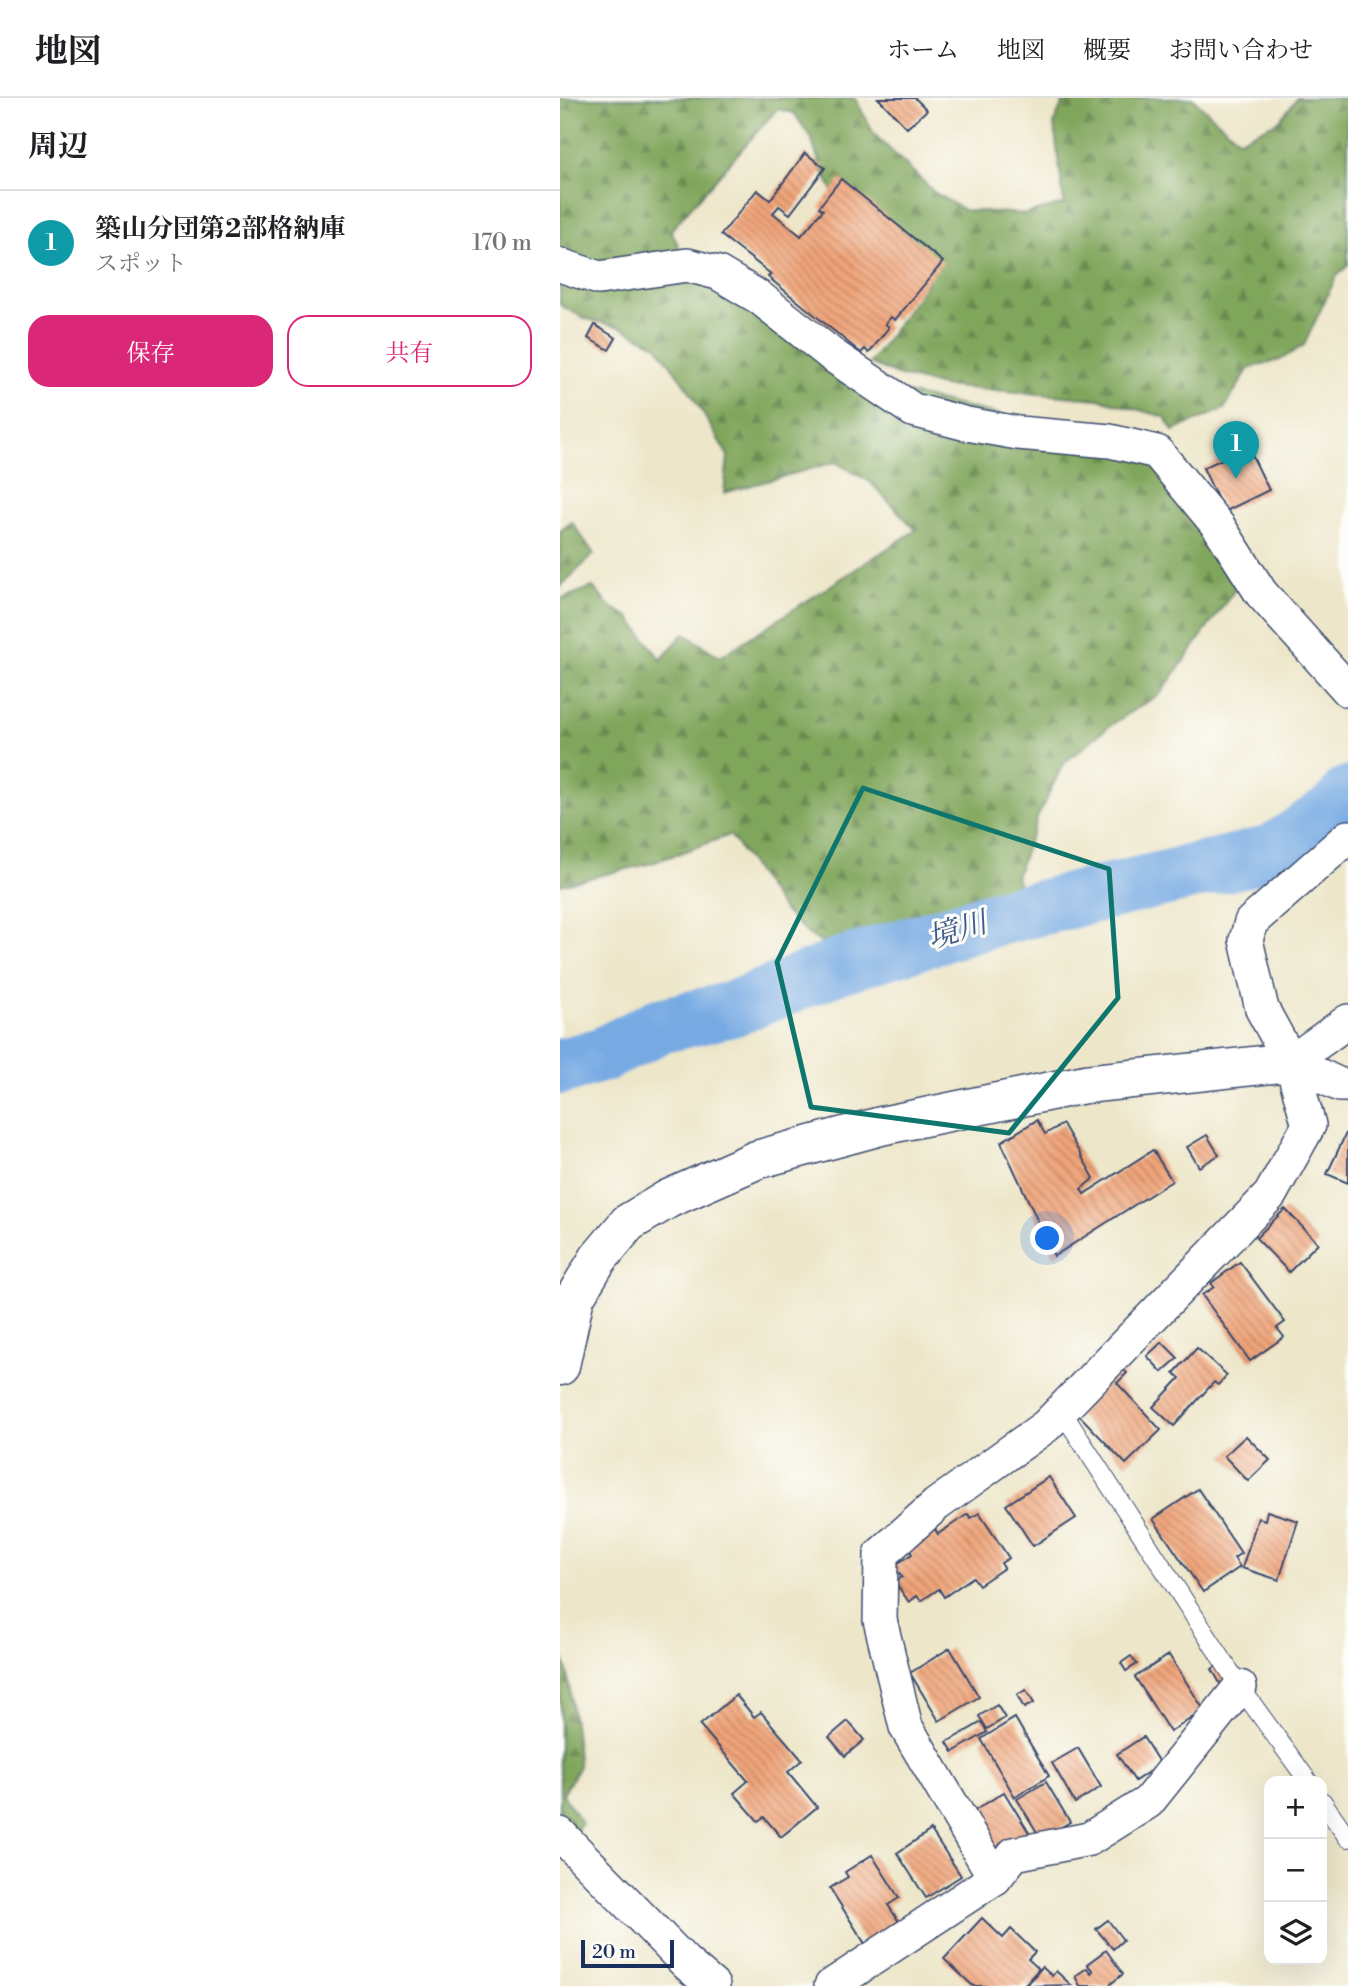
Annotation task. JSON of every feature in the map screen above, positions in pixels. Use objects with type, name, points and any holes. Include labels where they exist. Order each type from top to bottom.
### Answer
[{"type":"street","points":[[560,265],[599,278],[687,265],[718,272],[752,292],[832,355],[913,410],[967,424],[1018,433],[1110,440],[1157,452],[1219,527],[1261,593],[1348,690]]},
{"type":"street","points":[[995,1878],[906,1727],[880,1620],[881,1554],[936,1505],[1046,1426],[1270,1195],[1308,1125],[1291,1062],[1262,1009],[1247,940],[1251,922],[1348,837]]},
{"type":"street","points":[[560,1366],[576,1297],[598,1259],[628,1223],[668,1199],[756,1160],[881,1126],[1085,1084],[1291,1062],[1348,1021]]},
{"type":"street","points":[[1291,1062],[1340,1085],[1348,1084]]},
{"type":"street","points":[[831,1986],[995,1878],[1014,1854],[1089,1839],[1148,1802],[1240,1687]]},
{"type":"street","points":[[560,1834],[686,1963],[713,1986]]},
{"type":"lane","points":[[1061,1410],[1240,1687],[1304,1776]]},
{"type":"lane","points":[[1327,1808],[1348,1838]]},
{"type":"highlighted area","points":[[863,788],[1109,869],[1118,998],[1009,1133],[811,1107],[777,962]]},
{"type":"green space","points":[[560,98],[855,98],[874,134],[934,192],[964,210],[1026,214],[1064,204],[1054,123],[1065,98],[1192,98],[1239,140],[1279,121],[1297,98],[1348,98],[1348,265],[1336,277],[1304,345],[1280,360],[1249,368],[1224,409],[1173,431],[1165,417],[1099,399],[942,386],[897,375],[870,363],[928,282],[837,199],[820,165],[811,138],[794,113],[777,109],[671,230],[687,265],[882,387],[1157,452],[1236,588],[1161,693],[1108,727],[1063,764],[1038,816],[1016,877],[1025,903],[910,940],[833,950],[808,934],[783,910],[730,835],[652,863],[560,885],[560,599],[593,587],[609,606],[629,617],[661,660],[684,633],[720,657],[916,530],[870,482],[835,462],[724,493],[728,456],[691,393],[656,345],[620,327],[586,319],[560,305]]},
{"type":"green space","points":[[572,522],[594,554],[560,587],[560,531]]},
{"type":"green space","points":[[560,1650],[568,1674],[579,1766],[563,1795],[582,1823],[560,1851]]},
{"type":"building","points":[[878,98],[915,98],[927,110],[907,128]]},
{"type":"building","points":[[805,153],[825,168],[790,214],[779,206],[773,213],[801,236],[823,210],[819,207],[841,179],[943,262],[895,320],[891,317],[885,324],[889,327],[869,353],[865,349],[861,353],[768,277],[771,274],[721,235],[757,190],[770,200]]},
{"type":"building","points":[[595,325],[616,338],[609,350],[588,338]]},
{"type":"building","points":[[1248,447],[1269,490],[1224,512],[1203,468]]},
{"type":"building","points":[[1037,1120],[1045,1134],[1063,1124],[1094,1178],[1081,1189],[1084,1194],[1153,1150],[1172,1181],[1054,1256],[1001,1142]]},
{"type":"building","points":[[1348,1129],[1348,1183],[1327,1174]]},
{"type":"building","points":[[1207,1135],[1219,1155],[1199,1167],[1187,1147]]},
{"type":"building","points":[[1285,1209],[1318,1243],[1289,1272],[1256,1238]]},
{"type":"building","points":[[1240,1262],[1285,1322],[1277,1328],[1284,1337],[1250,1361],[1202,1295],[1214,1287],[1211,1283]]},
{"type":"building","points":[[1162,1342],[1178,1358],[1162,1372],[1147,1356]]},
{"type":"building","points":[[1197,1348],[1227,1375],[1218,1385],[1214,1382],[1174,1426],[1153,1407],[1180,1378],[1174,1373]]},
{"type":"building","points":[[1118,1363],[1127,1373],[1117,1383],[1161,1430],[1126,1464],[1078,1414]]},
{"type":"building","points":[[1246,1436],[1270,1460],[1248,1481],[1224,1456]]},
{"type":"building","points":[[1049,1477],[1076,1518],[1033,1546],[1006,1505]]},
{"type":"building","points":[[1198,1489],[1241,1553],[1234,1558],[1240,1567],[1203,1592],[1153,1519]]},
{"type":"building","points":[[1267,1511],[1298,1521],[1279,1580],[1242,1568],[1258,1518],[1265,1520]]},
{"type":"building","points":[[979,1513],[1009,1558],[1001,1563],[1004,1568],[979,1585],[973,1577],[944,1597],[939,1589],[921,1601],[917,1596],[909,1602],[895,1582],[902,1577],[894,1566],[912,1554],[908,1547],[935,1529],[938,1534],[968,1514],[971,1518]]},
{"type":"building","points":[[950,1648],[979,1697],[939,1721],[910,1673]]},
{"type":"building","points":[[1169,1655],[1204,1710],[1170,1732],[1135,1677]]},
{"type":"building","points":[[1131,1656],[1137,1664],[1126,1671],[1121,1663]]},
{"type":"building","points":[[1223,1662],[1233,1678],[1221,1685],[1212,1669]]},
{"type":"building","points":[[1026,1690],[1034,1703],[1024,1708],[1017,1695]]},
{"type":"building","points":[[736,1695],[754,1717],[761,1712],[802,1760],[788,1772],[817,1807],[781,1837],[764,1817],[758,1821],[734,1793],[748,1781],[700,1725]]},
{"type":"building","points":[[997,1705],[1005,1718],[987,1729],[979,1716]]},
{"type":"building","points":[[1015,1718],[1049,1776],[1015,1797],[981,1739]]},
{"type":"building","points":[[848,1721],[864,1740],[845,1756],[829,1737]]},
{"type":"building","points":[[982,1722],[987,1732],[953,1752],[947,1742]]},
{"type":"building","points":[[1143,1737],[1160,1764],[1135,1781],[1117,1754]]},
{"type":"building","points":[[1078,1748],[1101,1787],[1075,1803],[1052,1763]]},
{"type":"building","points":[[1046,1782],[1070,1822],[1041,1839],[1017,1799]]},
{"type":"building","points":[[1004,1792],[1031,1836],[1000,1854],[974,1811]]},
{"type":"building","points":[[931,1830],[961,1876],[926,1898],[897,1853]]},
{"type":"building","points":[[872,1855],[899,1898],[888,1905],[901,1925],[867,1947],[830,1888],[848,1877],[845,1872]]},
{"type":"building","points":[[982,1918],[1003,1938],[1011,1929],[1035,1952],[1028,1959],[1039,1969],[1023,1986],[973,1986],[944,1959]]},
{"type":"building","points":[[1108,1920],[1123,1940],[1113,1949],[1096,1929]]},
{"type":"building","points":[[1106,1950],[1123,1974],[1108,1986],[1080,1986],[1075,1976],[1087,1968],[1091,1973],[1093,1971],[1087,1964]]},
{"type":"building","points":[[1042,1967],[1052,1976],[1056,1971],[1071,1985],[1026,1986]]},
{"type":"waterway","name":"境川","points":[[560,1067],[604,1054],[659,1026],[732,1009],[842,965],[997,918],[1272,853],[1341,806],[1348,794]]},
{"type":"place","name":"築山分団第2部格納庫","points":[[1236,479]]}]
